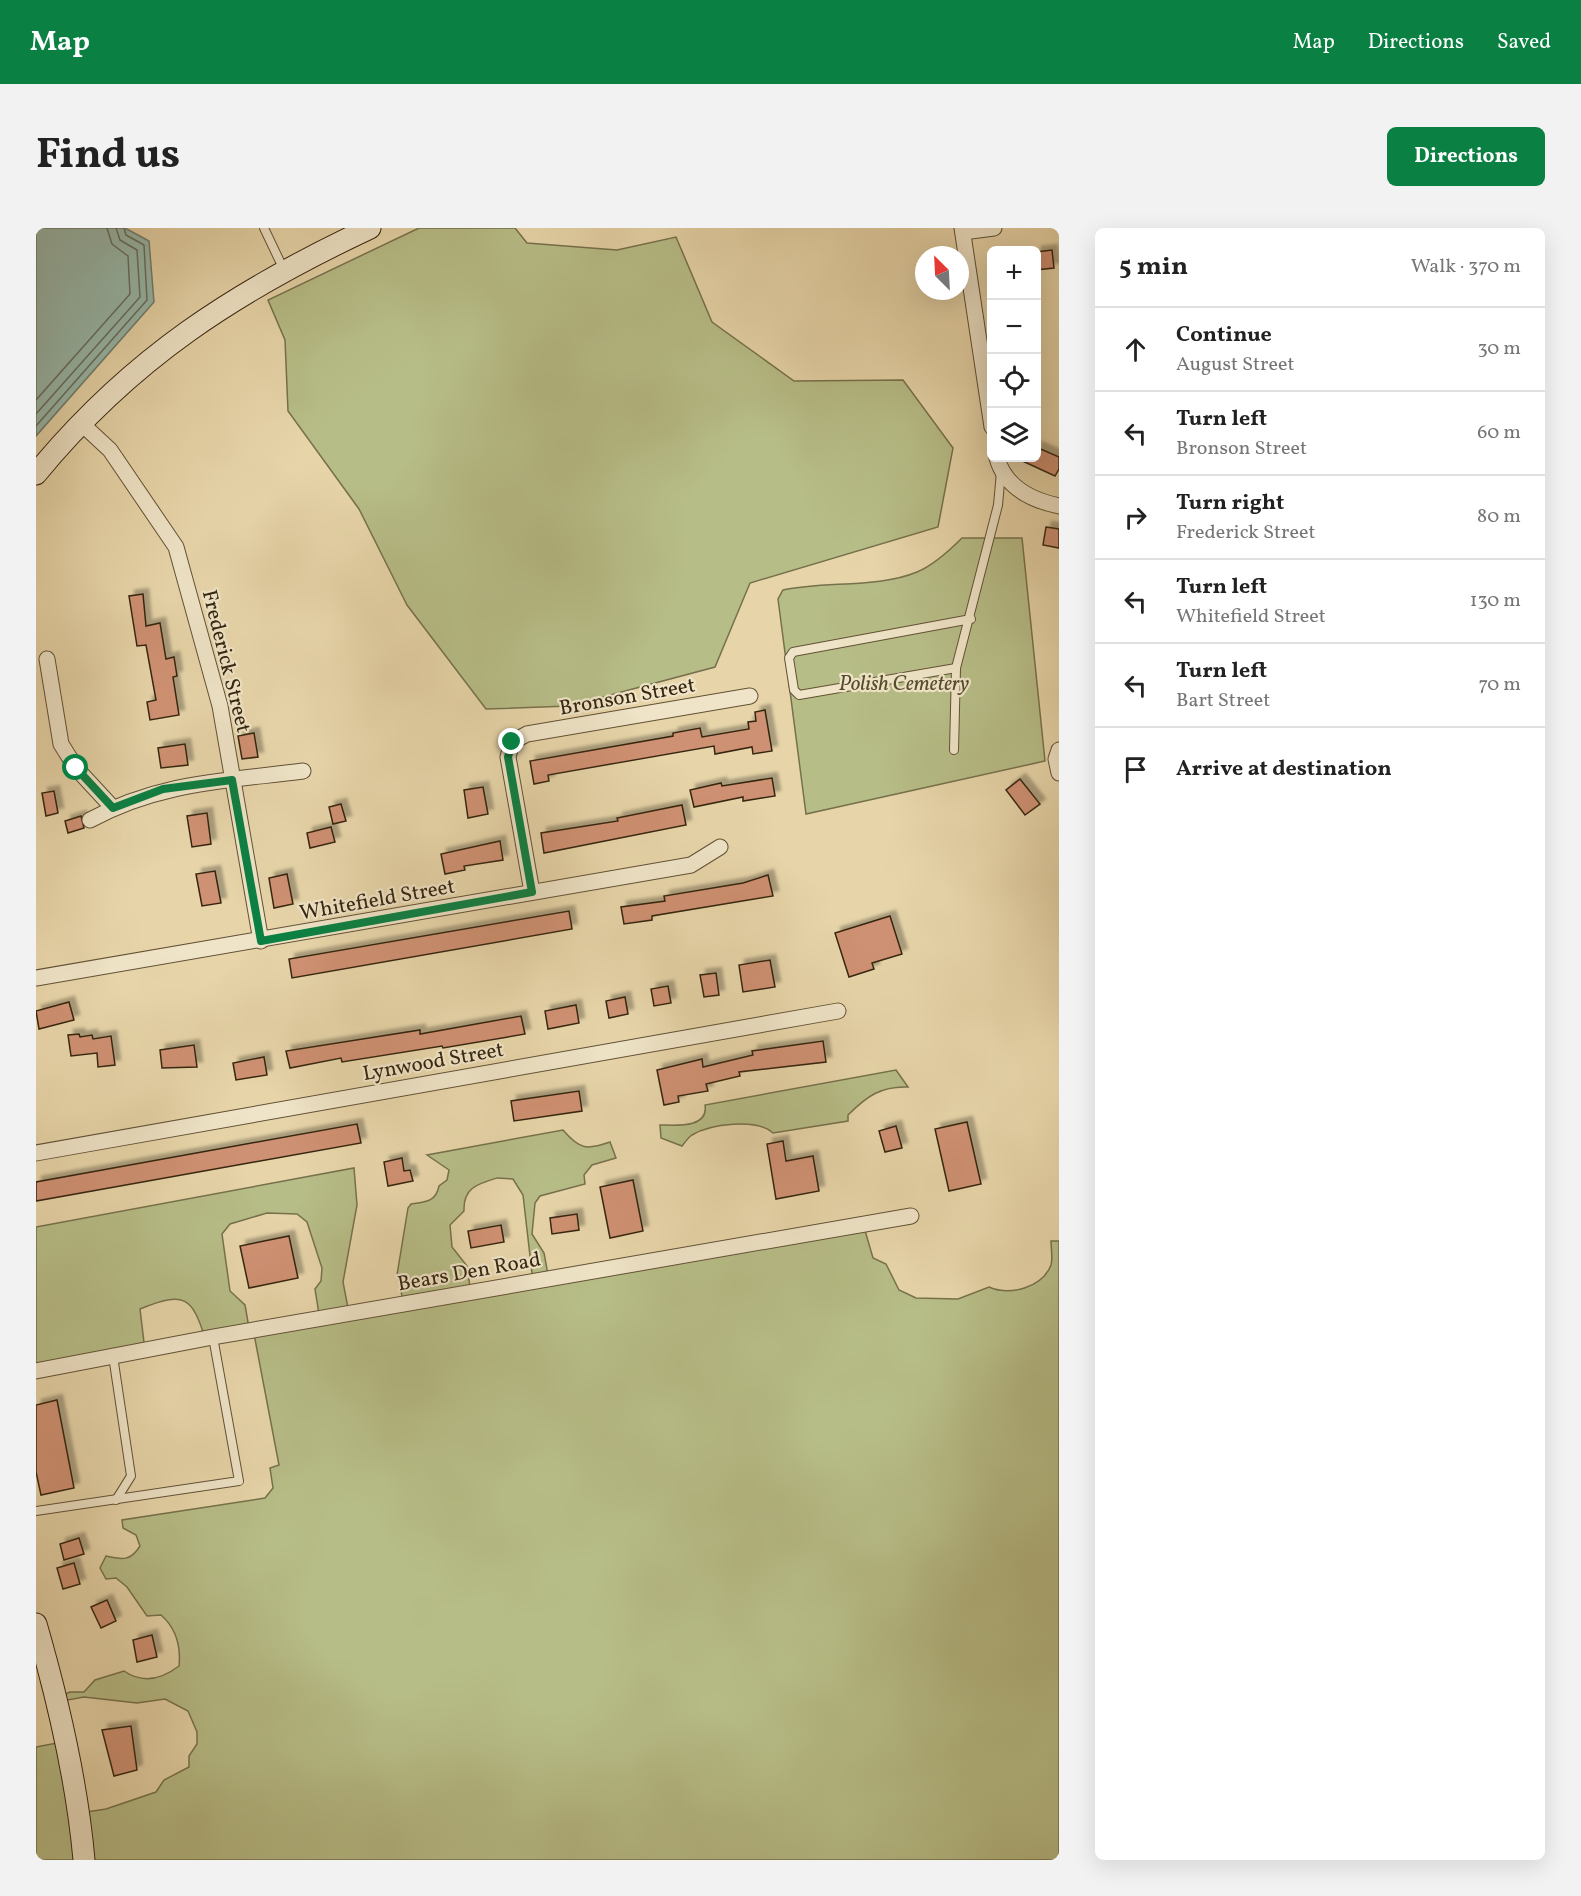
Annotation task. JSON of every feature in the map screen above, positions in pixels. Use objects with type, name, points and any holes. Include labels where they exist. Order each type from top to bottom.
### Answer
[{"type":"main road","points":[[36,474],[125,382],[177,338],[238,296],[284,270],[370,228]]},
{"type":"main road","points":[[36,1624],[66,1743],[81,1827],[84,1860]]},
{"type":"street","points":[[989,408],[962,230],[994,228]]},
{"type":"street","name":"Frederick Street","points":[[82,424],[110,450],[173,538],[220,706],[261,941]]},
{"type":"street","points":[[999,465],[1024,493],[1059,506]]},
{"type":"street","points":[[47,659],[62,744],[76,768],[113,808]]},
{"type":"street","name":"Bronson Street","points":[[532,892],[508,757],[512,742],[527,734],[750,696]]},
{"type":"street","points":[[1059,750],[1056,759],[1059,773]]},
{"type":"street","points":[[90,820],[113,808],[163,789],[303,771]]},
{"type":"street","name":"Whitefield Street","points":[[36,978],[691,865],[720,847]]},
{"type":"street","name":"Lynwood Street","points":[[36,1153],[838,1011]]},
{"type":"street","name":"Bears Den Road","points":[[36,1371],[213,1337],[911,1216]]},
{"type":"lane","points":[[264,228],[284,270]]},
{"type":"lane","points":[[954,750],[956,668],[971,619],[998,505],[999,465]]},
{"type":"lane","points":[[956,668],[799,695],[794,690],[789,658],[793,652],[971,619]]},
{"type":"lane","points":[[36,1511],[239,1481],[213,1337]]},
{"type":"lane","points":[[113,1356],[131,1476],[116,1500]]},
{"type":"green space","points":[[419,228],[515,228],[527,243],[617,250],[676,237],[712,322],[794,381],[903,380],[953,448],[938,527],[750,583],[715,667],[569,706],[486,709],[407,605],[359,509],[288,411],[285,340],[268,300]]},
{"type":"green space","name":"Polish Cemetery","points":[[962,538],[1022,538],[1045,761],[806,814],[778,599],[783,590],[902,577],[929,566]]},
{"type":"green space","points":[[896,1070],[908,1087],[882,1090],[862,1102],[848,1115],[848,1121],[773,1133],[756,1125],[733,1124],[700,1131],[688,1138],[682,1146],[661,1138],[660,1125],[696,1122],[705,1113],[705,1105]]},
{"type":"green space","points":[[563,1130],[579,1145],[590,1147],[610,1142],[616,1158],[592,1165],[584,1175],[585,1184],[540,1196],[535,1203],[532,1234],[544,1253],[549,1280],[864,1227],[873,1258],[886,1264],[899,1290],[916,1298],[958,1299],[989,1287],[1006,1291],[1025,1288],[1033,1284],[1047,1273],[1051,1265],[1051,1241],[1059,1241],[1059,1860],[36,1860],[36,1747],[62,1742],[80,1813],[106,1809],[156,1792],[164,1780],[189,1767],[189,1756],[197,1744],[197,1732],[188,1711],[165,1699],[137,1703],[84,1697],[57,1702],[55,1698],[70,1692],[84,1692],[95,1680],[124,1671],[145,1679],[159,1677],[179,1666],[177,1638],[171,1626],[161,1615],[147,1616],[127,1587],[116,1578],[106,1579],[100,1568],[106,1556],[130,1557],[140,1546],[136,1535],[123,1528],[122,1520],[265,1498],[273,1488],[270,1468],[279,1465],[254,1334],[319,1314],[315,1289],[321,1281],[322,1268],[307,1222],[297,1214],[267,1213],[230,1224],[222,1234],[230,1291],[245,1305],[249,1328],[206,1341],[191,1306],[177,1299],[167,1300],[140,1309],[145,1351],[36,1373],[36,1227],[354,1168],[357,1205],[343,1282],[348,1308],[404,1304],[397,1275],[408,1208],[411,1204],[433,1198],[439,1186],[447,1180],[449,1170],[427,1155]],"holes":[[[497,1178],[513,1179],[523,1195],[533,1282],[471,1294],[467,1266],[452,1247],[450,1225],[464,1211],[466,1197],[473,1188]]]},
{"type":"water","points":[[36,228],[125,228],[149,241],[154,302],[36,436]]},
{"type":"building","points":[[1052,250],[1054,268],[1041,269],[1041,251]]},
{"type":"building","points":[[1041,449],[1059,457],[1059,469],[1055,476],[1025,462],[1041,462]]},
{"type":"building","points":[[1046,527],[1059,529],[1059,548],[1043,545]]},
{"type":"building","points":[[143,594],[146,626],[160,623],[166,659],[174,657],[177,676],[173,677],[179,715],[150,720],[147,702],[156,700],[146,645],[137,646],[129,596]]},
{"type":"building","points":[[765,710],[772,751],[753,754],[752,747],[715,754],[714,746],[548,775],[549,781],[534,784],[530,761],[673,736],[673,733],[700,728],[702,737],[749,729],[748,722],[756,721],[755,712]]},
{"type":"building","points":[[254,733],[258,757],[242,759],[238,736]]},
{"type":"building","points":[[185,744],[188,765],[161,768],[158,748]]},
{"type":"building","points":[[772,778],[775,796],[743,801],[743,797],[694,807],[690,790],[721,783],[722,786]]},
{"type":"building","points":[[1020,779],[1040,804],[1025,815],[1006,790]]},
{"type":"building","points":[[483,787],[488,814],[468,818],[464,790]]},
{"type":"building","points":[[54,791],[58,813],[46,816],[42,793]]},
{"type":"building","points":[[341,804],[346,821],[333,824],[329,807]]},
{"type":"building","points":[[682,805],[686,825],[544,853],[541,833],[618,821],[617,818]]},
{"type":"building","points":[[207,813],[211,844],[192,847],[187,816]]},
{"type":"building","points":[[81,816],[84,828],[68,833],[65,821]]},
{"type":"building","points":[[331,827],[335,842],[310,848],[307,833]]},
{"type":"building","points":[[500,841],[503,860],[464,866],[465,870],[445,874],[441,854]]},
{"type":"building","points":[[215,871],[221,903],[202,906],[196,874]]},
{"type":"building","points":[[287,874],[293,904],[274,908],[269,878]]},
{"type":"building","points":[[768,875],[773,896],[652,916],[652,920],[624,924],[621,907],[665,901],[664,896],[743,883]]},
{"type":"building","points":[[569,911],[572,929],[292,978],[289,959]]},
{"type":"building","points":[[890,916],[902,954],[872,963],[874,969],[849,977],[835,933]]},
{"type":"building","points":[[770,960],[775,987],[743,992],[739,965]]},
{"type":"building","points":[[716,973],[719,995],[704,997],[700,975]]},
{"type":"building","points":[[668,986],[671,1003],[654,1006],[651,989]]},
{"type":"building","points":[[625,997],[628,1014],[609,1018],[606,1001]]},
{"type":"building","points":[[69,1002],[74,1020],[39,1029],[36,1011]]},
{"type":"building","points":[[576,1005],[579,1023],[548,1029],[545,1011]]},
{"type":"building","points":[[521,1016],[525,1034],[443,1048],[442,1046],[342,1062],[341,1058],[290,1068],[286,1051],[420,1030],[420,1034]]},
{"type":"building","points":[[79,1034],[80,1037],[92,1035],[93,1039],[111,1036],[115,1065],[98,1067],[97,1053],[71,1056],[68,1035]]},
{"type":"building","points":[[823,1041],[826,1062],[739,1072],[740,1076],[706,1084],[708,1091],[678,1096],[679,1102],[664,1105],[657,1070],[702,1059],[703,1067],[753,1055],[752,1051]]},
{"type":"building","points":[[194,1045],[197,1067],[162,1068],[160,1050]]},
{"type":"building","points":[[264,1057],[267,1075],[236,1080],[233,1063]]},
{"type":"building","points":[[579,1091],[582,1111],[514,1121],[511,1101]]},
{"type":"building","points":[[967,1122],[981,1184],[949,1191],[935,1129]]},
{"type":"building","points":[[357,1124],[361,1143],[36,1201],[36,1182]]},
{"type":"building","points":[[896,1126],[902,1148],[885,1152],[879,1131]]},
{"type":"building","points":[[783,1141],[786,1161],[813,1156],[819,1191],[776,1199],[767,1144]]},
{"type":"building","points":[[402,1158],[404,1171],[410,1170],[413,1181],[388,1186],[384,1162]]},
{"type":"building","points":[[633,1180],[643,1231],[610,1238],[600,1187]]},
{"type":"building","points":[[577,1214],[579,1230],[552,1234],[550,1218]]},
{"type":"building","points":[[501,1225],[504,1242],[471,1248],[468,1231]]},
{"type":"building","points":[[289,1236],[298,1278],[249,1288],[240,1246]]},
{"type":"building","points":[[57,1400],[74,1488],[41,1495],[36,1472],[36,1405]]},
{"type":"building","points":[[79,1538],[84,1554],[64,1560],[60,1544]]},
{"type":"building","points":[[74,1563],[80,1584],[63,1589],[57,1568]]},
{"type":"building","points":[[107,1600],[116,1621],[101,1628],[91,1607]]},
{"type":"building","points":[[152,1635],[157,1657],[137,1662],[133,1640]]},
{"type":"building","points":[[131,1726],[137,1770],[114,1776],[102,1730]]},
{"type":"route","points":[[76,768],[113,808],[163,789],[232,780],[261,941],[532,892],[508,757],[509,746],[512,742]]}]
